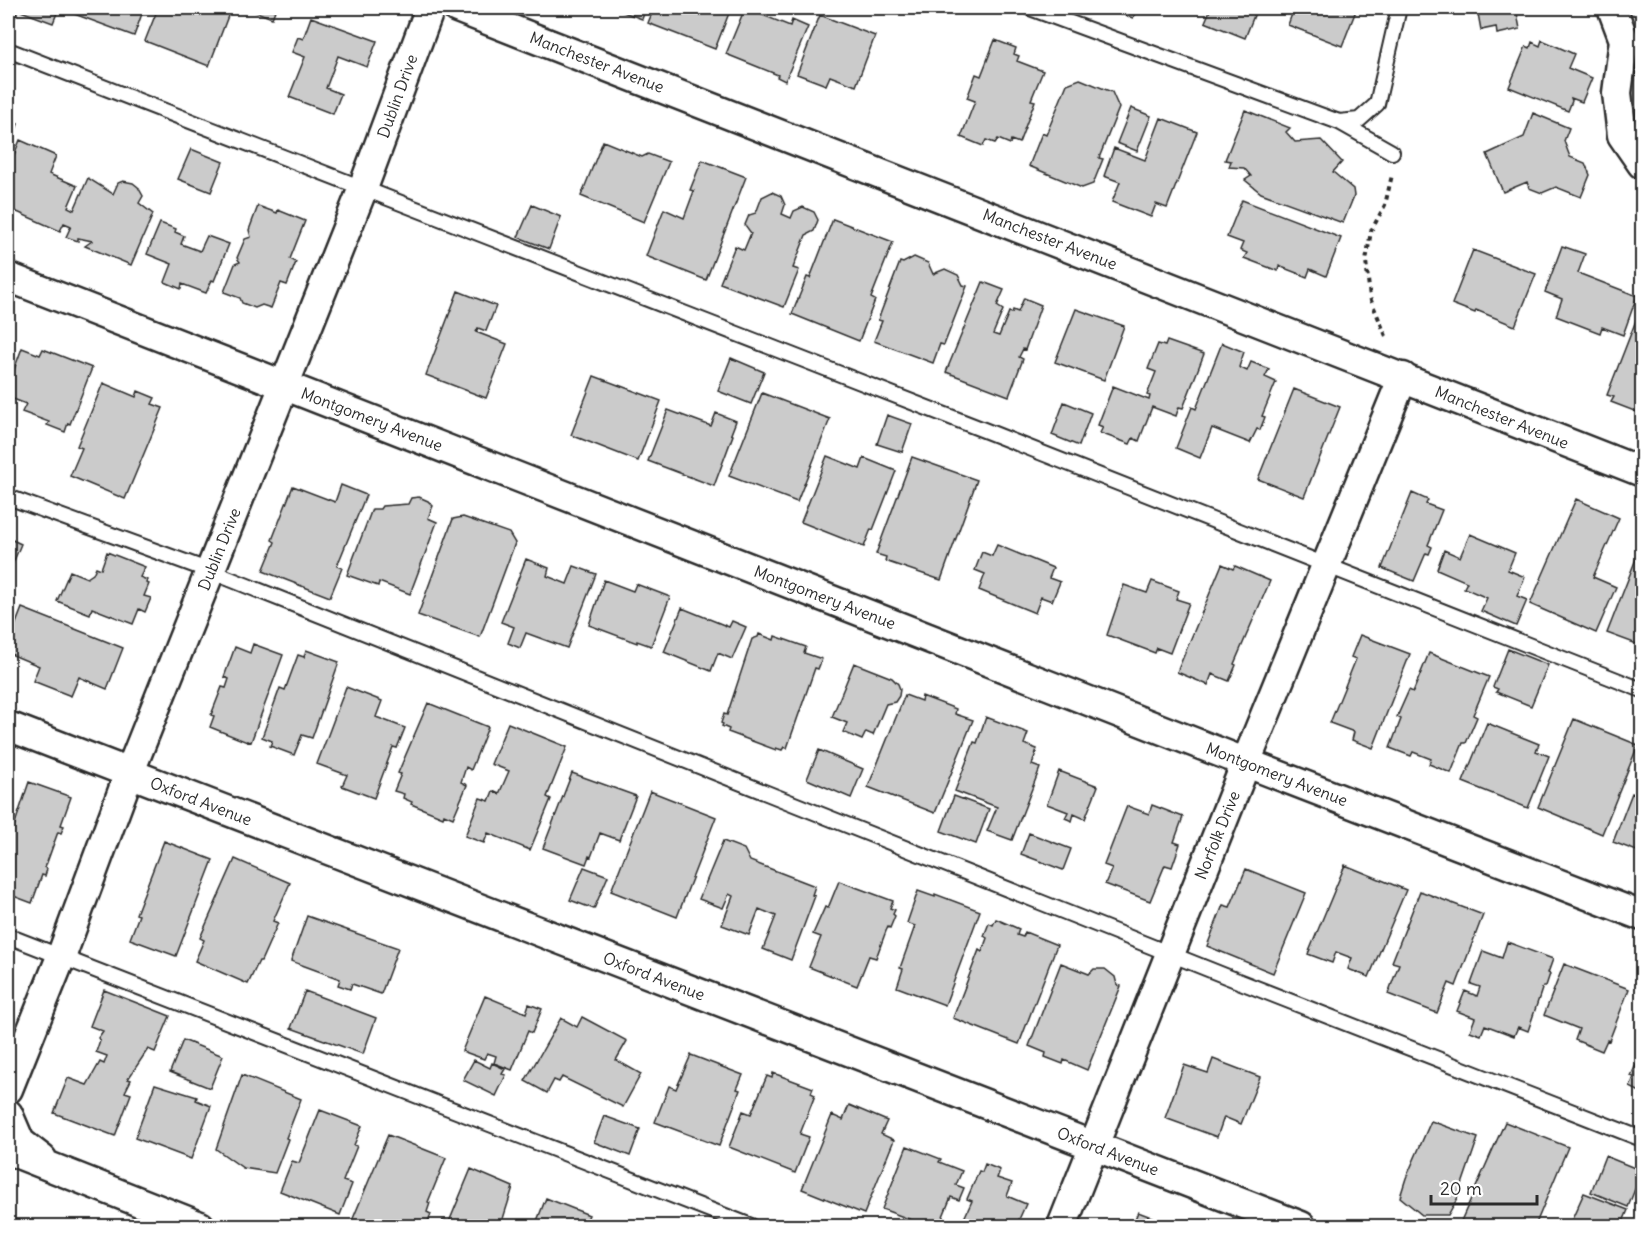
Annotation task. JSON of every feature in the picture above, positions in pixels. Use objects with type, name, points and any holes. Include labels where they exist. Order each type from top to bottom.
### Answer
[{"type":"street","name":"Dublin Drive","points":[[8,1089],[61,957],[129,774],[363,188],[430,8]]},
{"type":"street","name":"Manchester Avenue","points":[[457,8],[1642,472]]},
{"type":"street","points":[[1612,8],[1624,40],[1617,93],[1622,135],[1642,164]]},
{"type":"street","name":"Montgomery Avenue","points":[[8,277],[1642,916]]},
{"type":"street","name":"Norfolk Drive","points":[[1062,1227],[1403,378]]},
{"type":"street","name":"Oxford Avenue","points":[[8,726],[1301,1227]]},
{"type":"street","points":[[8,1114],[20,1143],[53,1168]]},
{"type":"street","points":[[8,1150],[200,1227]]},
{"type":"lane","points":[[1030,8],[1339,122],[1392,152]]},
{"type":"lane","points":[[1339,122],[1359,120],[1377,104],[1399,8]]},
{"type":"lane","points":[[8,50],[1642,690]]},
{"type":"lane","points":[[8,496],[210,571],[1170,954],[1642,1139]]},
{"type":"lane","points":[[8,936],[751,1227]]},
{"type":"path","points":[[1392,152],[1394,168],[1385,205],[1371,231],[1366,261],[1370,298],[1403,378]]},
{"type":"shaded area","points":[[1611,8],[1642,8],[1642,172]]},
{"type":"building","points":[[8,8],[59,8],[53,23],[18,10],[15,17],[8,13]]},
{"type":"building","points":[[71,8],[144,8],[134,36],[69,12]]},
{"type":"building","points":[[158,8],[231,8],[209,66],[145,41]]},
{"type":"building","points":[[246,8],[276,8],[272,18]]},
{"type":"building","points":[[616,8],[641,8],[640,10],[645,11],[642,19]]},
{"type":"building","points":[[654,8],[731,8],[715,49],[648,23]]},
{"type":"building","points":[[745,8],[790,26],[792,20],[808,27],[785,81],[777,77],[778,75],[726,54]]},
{"type":"building","points":[[1105,8],[1138,8],[1133,18]]},
{"type":"building","points":[[1211,8],[1257,8],[1245,38],[1205,22]]},
{"type":"building","points":[[1288,8],[1357,8],[1342,46],[1288,25],[1293,11]]},
{"type":"building","points":[[1477,8],[1516,8],[1520,29],[1497,34],[1496,27],[1481,30]]},
{"type":"building","points":[[820,15],[875,36],[856,86],[830,76],[826,85],[797,74]]},
{"type":"building","points":[[311,17],[377,41],[367,67],[338,56],[326,88],[341,94],[333,114],[289,97],[305,57],[292,52],[298,37],[303,39]]},
{"type":"building","points":[[995,40],[1016,48],[1014,54],[1019,56],[1017,61],[1043,71],[1031,100],[1035,101],[1019,143],[1011,140],[1010,144],[998,139],[995,143],[986,140],[983,146],[961,137],[975,101],[967,98],[976,74],[981,76]]},
{"type":"building","points":[[1542,40],[1574,54],[1568,68],[1592,78],[1582,102],[1571,98],[1568,111],[1509,87],[1526,46],[1530,48],[1532,42],[1540,46]]},
{"type":"building","points":[[1080,79],[1112,92],[1119,108],[1099,158],[1103,159],[1093,184],[1082,188],[1029,166],[1042,133],[1046,135],[1067,84]]},
{"type":"building","points":[[1131,108],[1151,116],[1137,151],[1117,143]]},
{"type":"building","points":[[1245,110],[1290,128],[1286,132],[1295,142],[1321,140],[1342,162],[1333,172],[1353,189],[1354,196],[1343,223],[1261,193],[1245,180],[1251,176],[1244,168],[1229,167],[1231,161],[1225,160]]},
{"type":"building","points":[[1533,113],[1569,128],[1564,141],[1570,157],[1585,163],[1590,175],[1581,197],[1556,187],[1542,193],[1529,188],[1527,182],[1503,192],[1487,154],[1524,137]]},
{"type":"building","points":[[1161,118],[1197,132],[1167,208],[1156,204],[1151,217],[1112,202],[1120,182],[1104,176],[1114,148],[1145,160]]},
{"type":"building","points":[[8,120],[18,124],[8,151]]},
{"type":"building","points":[[20,140],[56,156],[49,174],[77,186],[68,207],[74,210],[88,178],[113,194],[118,183],[123,181],[133,183],[138,187],[143,196],[139,203],[153,214],[131,265],[85,246],[92,241],[78,238],[78,241],[66,237],[71,226],[64,223],[60,231],[8,208],[8,170]]},
{"type":"building","points":[[603,141],[642,157],[648,154],[669,162],[644,222],[581,196]]},
{"type":"building","points":[[191,149],[223,162],[211,192],[178,179]]},
{"type":"building","points":[[702,160],[746,177],[706,280],[646,256],[664,209],[684,218],[694,191],[690,190]]},
{"type":"building","points":[[772,192],[781,196],[785,205],[782,214],[791,218],[794,211],[803,207],[814,212],[818,220],[814,231],[806,235],[793,268],[799,270],[784,307],[720,283],[735,246],[744,250],[751,233],[745,225],[749,215],[756,213],[762,197]]},
{"type":"building","points":[[1242,200],[1341,238],[1326,276],[1310,269],[1307,277],[1279,266],[1278,271],[1244,258],[1247,253],[1240,250],[1243,243],[1227,237]]},
{"type":"building","points":[[532,205],[561,217],[549,249],[518,237]]},
{"type":"building","points":[[258,206],[277,213],[278,210],[305,221],[290,259],[296,262],[287,285],[281,283],[271,308],[262,305],[255,308],[242,303],[240,298],[224,292],[235,264],[240,262],[237,258],[245,239],[251,237],[249,230]]},
{"type":"building","points":[[833,219],[893,242],[871,298],[875,300],[859,341],[792,314],[807,277],[810,278]]},
{"type":"building","points":[[160,223],[176,229],[175,232],[184,236],[181,244],[200,251],[207,236],[229,244],[214,281],[212,280],[206,293],[182,284],[181,289],[165,282],[172,264],[147,254]]},
{"type":"building","points":[[1562,246],[1585,254],[1578,273],[1637,296],[1623,335],[1602,327],[1600,333],[1556,316],[1562,299],[1545,292]]},
{"type":"building","points":[[1473,250],[1536,274],[1515,326],[1476,310],[1475,313],[1452,304]]},
{"type":"building","points":[[914,257],[928,263],[933,274],[945,269],[958,275],[963,285],[967,286],[944,345],[940,344],[933,363],[874,341],[882,321],[878,320],[900,262],[903,263]]},
{"type":"building","points":[[983,282],[1004,290],[997,306],[1003,310],[993,334],[999,336],[1009,312],[1012,313],[1013,310],[1018,312],[1024,298],[1041,305],[1025,350],[1023,349],[1019,357],[1023,359],[1009,396],[946,372]]},
{"type":"building","points":[[458,291],[496,306],[486,331],[478,328],[476,332],[507,344],[486,398],[426,375]]},
{"type":"building","points":[[1642,305],[1642,414],[1611,402],[1614,397],[1607,395]]},
{"type":"building","points":[[1076,309],[1124,326],[1104,380],[1055,362]]},
{"type":"building","points":[[8,340],[14,342],[8,357]]},
{"type":"building","points":[[1167,341],[1204,354],[1183,408],[1179,407],[1176,416],[1152,407],[1139,441],[1133,438],[1130,444],[1100,433],[1103,427],[1098,425],[1113,386],[1149,400],[1150,396],[1147,395],[1156,372],[1148,369],[1158,344],[1165,346]]},
{"type":"building","points":[[1222,343],[1244,352],[1239,367],[1247,371],[1251,362],[1269,369],[1265,377],[1276,382],[1262,416],[1265,417],[1260,430],[1257,429],[1250,443],[1212,428],[1200,458],[1176,448],[1192,407],[1196,409]]},
{"type":"building","points":[[22,348],[40,355],[43,349],[92,368],[65,432],[47,425],[49,422],[22,412],[26,404],[8,397],[8,386]]},
{"type":"building","points":[[731,358],[764,372],[751,404],[718,391]]},
{"type":"building","points":[[594,376],[661,401],[638,461],[571,435]]},
{"type":"building","points":[[103,383],[136,397],[138,391],[155,398],[152,404],[163,408],[125,499],[70,476],[82,448],[77,446]]},
{"type":"building","points":[[1294,389],[1340,407],[1304,497],[1258,479]]},
{"type":"building","points":[[762,393],[830,419],[797,502],[729,476]]},
{"type":"building","points":[[1064,402],[1091,413],[1079,446],[1052,435]]},
{"type":"building","points":[[668,410],[711,426],[716,413],[736,421],[714,486],[648,461]]},
{"type":"building","points":[[887,415],[912,424],[902,452],[877,444]]},
{"type":"building","points":[[827,456],[860,469],[864,458],[896,471],[864,547],[801,522]]},
{"type":"building","points":[[912,457],[977,480],[941,580],[885,561],[886,557],[876,554]]},
{"type":"building","points":[[341,485],[366,495],[337,566],[342,568],[330,597],[263,571],[275,542],[272,540],[293,486],[335,502]]},
{"type":"building","points":[[1412,493],[1428,500],[1426,504],[1442,510],[1428,545],[1432,547],[1429,554],[1426,553],[1414,581],[1382,568]]},
{"type":"building","points":[[419,497],[433,506],[428,518],[437,522],[410,594],[379,582],[378,586],[347,575],[372,509],[408,504],[411,498]]},
{"type":"building","points":[[1576,499],[1619,518],[1593,577],[1616,587],[1596,633],[1530,604]]},
{"type":"building","points":[[463,517],[509,533],[515,543],[480,637],[418,615],[453,519]]},
{"type":"building","points":[[1470,534],[1515,553],[1508,570],[1525,577],[1517,596],[1527,600],[1516,626],[1481,611],[1487,598],[1464,588],[1467,582],[1437,569],[1444,550],[1460,557]]},
{"type":"building","points":[[8,538],[21,544],[8,575]]},
{"type":"building","points":[[997,545],[1053,568],[1049,578],[1060,582],[1052,601],[1041,597],[1035,613],[979,590],[985,574],[975,570],[982,552],[992,556]]},
{"type":"building","points":[[1642,546],[1642,646],[1607,633]]},
{"type":"building","points":[[107,552],[145,567],[140,577],[147,580],[146,583],[149,584],[144,596],[151,598],[145,612],[139,609],[133,624],[92,608],[90,614],[57,601],[70,571],[87,578],[93,574],[96,567],[101,569]]},
{"type":"building","points":[[526,559],[549,568],[547,576],[567,584],[574,566],[596,574],[567,648],[526,633],[520,648],[508,643],[514,627],[501,622]]},
{"type":"building","points":[[1222,564],[1233,569],[1235,566],[1270,581],[1234,664],[1236,665],[1229,681],[1212,674],[1208,685],[1177,672]]},
{"type":"building","points":[[604,580],[633,591],[636,584],[670,597],[651,646],[589,625]]},
{"type":"building","points":[[1152,581],[1179,591],[1176,599],[1189,603],[1170,653],[1157,648],[1155,653],[1107,635],[1124,585],[1147,593]]},
{"type":"building","points":[[22,608],[123,648],[107,689],[79,677],[71,696],[33,681],[39,666],[8,653],[8,644]]},
{"type":"building","points":[[682,608],[729,627],[732,621],[746,627],[732,659],[718,653],[711,671],[664,652]]},
{"type":"building","points":[[759,634],[774,640],[775,636],[806,647],[804,653],[822,659],[818,669],[815,668],[787,748],[784,747],[782,750],[776,748],[776,750],[728,732],[729,729],[721,723],[724,714],[727,715],[752,639],[758,637]]},
{"type":"building","points":[[1360,635],[1410,654],[1373,748],[1352,740],[1354,732],[1330,723],[1356,659],[1351,657]]},
{"type":"building","points":[[253,644],[283,655],[251,742],[247,742],[210,727],[214,716],[211,715],[222,687],[226,688],[229,679],[224,677],[235,647],[250,653]]},
{"type":"building","points":[[1508,649],[1548,665],[1531,706],[1496,692],[1498,689],[1493,687]]},
{"type":"building","points":[[306,650],[339,662],[312,738],[302,735],[294,755],[270,746],[272,741],[262,737],[280,688],[285,690],[298,655],[304,657]]},
{"type":"building","points":[[1429,653],[1489,677],[1473,715],[1477,717],[1451,773],[1429,764],[1431,759],[1413,752],[1411,756],[1390,748],[1401,719],[1397,717],[1409,690],[1413,692]]},
{"type":"building","points":[[854,663],[892,678],[900,689],[895,702],[886,704],[873,735],[866,732],[862,740],[843,732],[847,723],[832,717]]},
{"type":"building","points":[[346,687],[382,701],[376,717],[405,728],[397,748],[393,747],[374,798],[342,786],[347,775],[317,764]]},
{"type":"building","points":[[905,695],[921,701],[922,696],[956,709],[955,714],[973,720],[935,813],[868,787]]},
{"type":"building","points":[[428,703],[488,727],[471,770],[466,767],[461,782],[467,785],[453,818],[444,814],[443,817],[411,804],[412,802],[403,798],[404,794],[394,791],[401,774],[398,773]]},
{"type":"building","points":[[986,717],[1028,733],[1024,744],[1037,749],[1032,765],[1040,768],[1012,840],[987,831],[997,807],[955,791]]},
{"type":"building","points":[[1574,719],[1638,745],[1602,834],[1538,807]]},
{"type":"building","points":[[508,723],[567,747],[547,797],[551,799],[530,850],[488,833],[484,843],[465,836],[480,798],[489,801],[493,791],[499,794],[509,771],[491,764]]},
{"type":"building","points":[[1487,723],[1539,744],[1536,751],[1549,756],[1528,808],[1463,782]]},
{"type":"building","points":[[819,750],[863,769],[851,798],[807,779]]},
{"type":"building","points":[[1059,771],[1098,786],[1085,819],[1074,814],[1072,821],[1065,818],[1068,812],[1047,804]]},
{"type":"building","points":[[572,773],[636,796],[619,840],[600,833],[586,864],[543,848]]},
{"type":"building","points":[[29,782],[71,797],[61,825],[64,826],[61,833],[58,832],[45,868],[47,869],[45,876],[42,875],[32,903],[8,894],[8,844]]},
{"type":"building","points":[[650,791],[716,817],[677,917],[611,891]]},
{"type":"building","points":[[1632,793],[1642,797],[1642,853],[1613,842]]},
{"type":"building","points":[[954,796],[989,809],[976,844],[941,831]]},
{"type":"building","points":[[1152,805],[1183,817],[1174,842],[1180,844],[1172,867],[1165,865],[1150,901],[1105,884],[1112,868],[1104,865],[1127,806],[1149,814]]},
{"type":"building","points":[[1029,833],[1071,849],[1063,870],[1021,854]]},
{"type":"building","points":[[164,841],[213,860],[176,956],[130,939],[139,915],[136,914]]},
{"type":"building","points":[[723,841],[744,849],[750,861],[815,886],[812,895],[815,896],[791,960],[763,949],[776,916],[759,909],[749,935],[722,925],[733,896],[729,894],[723,908],[699,899]]},
{"type":"building","points":[[235,859],[290,883],[273,921],[278,923],[248,984],[195,961],[204,940],[200,938]]},
{"type":"building","points":[[1345,865],[1406,890],[1369,977],[1348,969],[1352,958],[1336,952],[1332,963],[1308,954]]},
{"type":"building","points":[[584,867],[608,876],[594,909],[570,900]]},
{"type":"building","points":[[1246,869],[1306,893],[1273,973],[1207,946],[1223,905],[1230,907]]},
{"type":"building","points":[[839,881],[893,901],[890,908],[895,910],[893,914],[895,916],[890,928],[888,927],[886,931],[876,958],[869,956],[857,986],[809,967],[821,937],[813,934],[825,907],[828,908]]},
{"type":"building","points":[[918,891],[935,897],[935,894],[980,911],[945,1005],[897,987],[903,969],[900,968],[915,926],[907,923]]},
{"type":"building","points":[[1420,891],[1483,915],[1456,986],[1449,983],[1437,1013],[1388,994],[1399,964],[1392,962]]},
{"type":"building","points":[[307,916],[398,948],[381,994],[352,984],[350,989],[338,985],[340,979],[291,961]]},
{"type":"building","points":[[996,919],[1019,929],[1017,935],[1023,937],[1025,932],[1057,945],[1019,1044],[953,1018],[979,950],[982,952],[987,938],[984,936],[989,923],[993,925]]},
{"type":"building","points":[[1507,942],[1553,959],[1548,973],[1550,974],[1546,986],[1543,986],[1528,1031],[1518,1027],[1514,1036],[1485,1025],[1481,1035],[1470,1031],[1475,1018],[1457,1011],[1465,991],[1477,996],[1480,987],[1471,984],[1483,951],[1502,958]]},
{"type":"building","points":[[1061,963],[1089,974],[1094,969],[1105,969],[1115,977],[1117,985],[1121,986],[1087,1070],[1064,1060],[1063,1064],[1045,1057],[1046,1053],[1029,1046]]},
{"type":"building","points":[[1564,964],[1629,989],[1609,1041],[1607,1040],[1602,1051],[1575,1040],[1579,1029],[1544,1015]]},
{"type":"building","points":[[104,990],[170,1016],[155,1052],[148,1049],[128,1079],[131,1080],[125,1092],[131,1094],[115,1136],[54,1113],[68,1078],[87,1085],[100,1062],[104,1064],[107,1056],[96,1052],[100,1040],[98,1038],[103,1031],[90,1026]]},
{"type":"building","points":[[305,991],[376,1018],[363,1054],[291,1028]]},
{"type":"building","points":[[485,996],[526,1013],[529,1004],[542,1009],[532,1033],[528,1031],[512,1070],[494,1063],[496,1056],[487,1053],[484,1059],[462,1051]]},
{"type":"building","points":[[582,1017],[627,1041],[616,1060],[641,1074],[623,1107],[562,1077],[559,1082],[554,1080],[547,1093],[525,1081],[561,1018],[577,1027]]},
{"type":"building","points":[[183,1040],[223,1056],[210,1088],[170,1072]]},
{"type":"building","points":[[1642,1051],[1642,1093],[1630,1087],[1634,1077],[1631,1076]]},
{"type":"building","points":[[691,1055],[743,1075],[737,1089],[740,1090],[719,1146],[655,1122],[669,1086],[676,1089]]},
{"type":"building","points":[[1213,1059],[1260,1077],[1241,1124],[1224,1117],[1217,1137],[1165,1118],[1184,1065],[1208,1073]]},
{"type":"building","points":[[474,1060],[490,1068],[492,1063],[505,1069],[502,1074],[506,1075],[496,1096],[463,1080]]},
{"type":"building","points":[[773,1073],[813,1088],[811,1093],[815,1095],[800,1134],[809,1137],[795,1173],[729,1147],[743,1111],[751,1114],[767,1076],[772,1078]]},
{"type":"building","points":[[242,1075],[301,1099],[275,1173],[243,1168],[216,1149]]},
{"type":"building","points":[[155,1084],[197,1097],[196,1100],[211,1106],[191,1159],[135,1138]]},
{"type":"building","points":[[849,1105],[887,1121],[881,1134],[894,1140],[864,1214],[802,1189],[832,1115],[843,1120]]},
{"type":"building","points":[[320,1110],[362,1126],[354,1145],[357,1146],[343,1181],[352,1184],[340,1215],[280,1191],[292,1161],[299,1163]]},
{"type":"building","points":[[604,1116],[640,1129],[630,1156],[594,1142]]},
{"type":"building","points":[[1431,1121],[1478,1138],[1457,1199],[1448,1215],[1422,1215],[1400,1197]]},
{"type":"building","points":[[1505,1122],[1568,1147],[1535,1226],[1468,1226],[1461,1221]]},
{"type":"building","points":[[388,1135],[446,1158],[428,1202],[430,1203],[427,1212],[431,1214],[426,1226],[365,1226],[352,1221]]},
{"type":"building","points":[[907,1146],[941,1159],[939,1162],[962,1171],[956,1185],[964,1188],[959,1200],[951,1197],[939,1226],[915,1226],[917,1222],[882,1209]]},
{"type":"building","points":[[1605,1156],[1642,1171],[1628,1207],[1591,1192]]},
{"type":"building","points":[[985,1164],[1000,1170],[997,1178],[1012,1183],[1007,1196],[1026,1204],[1016,1226],[958,1226],[961,1225],[972,1201],[967,1199],[979,1171],[982,1172]]},
{"type":"building","points":[[471,1169],[513,1187],[502,1222],[499,1226],[441,1226],[443,1220],[449,1222]]},
{"type":"building","points":[[1584,1193],[1628,1210],[1623,1222],[1624,1226],[1569,1226]]},
{"type":"building","points":[[546,1198],[589,1215],[584,1226],[535,1226]]},
{"type":"building","points":[[1138,1212],[1175,1226],[1132,1226]]}]
